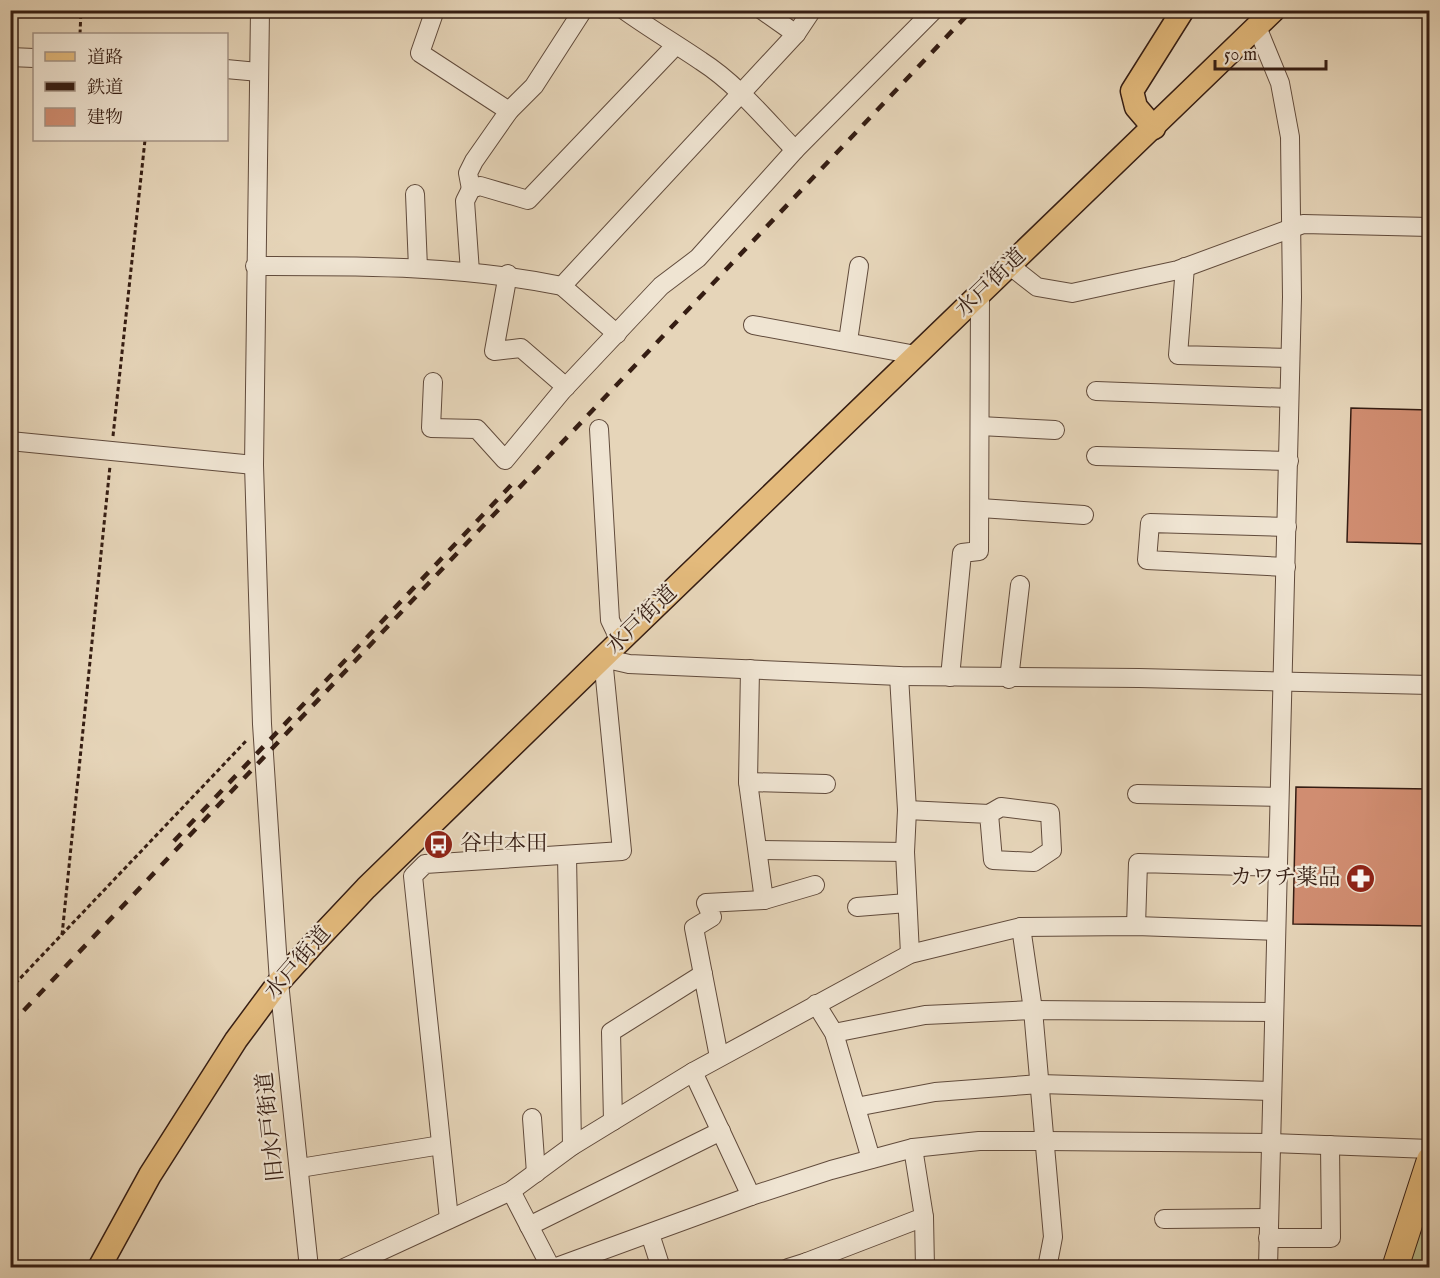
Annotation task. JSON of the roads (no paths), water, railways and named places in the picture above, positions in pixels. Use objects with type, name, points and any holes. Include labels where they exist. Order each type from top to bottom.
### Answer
[{"type":"highway","points":[[1395,1268],[1430,1160]]},
{"type":"main road","points":[[1154,128],[1136,106],[1132,91],[1184,10]]},
{"type":"main road","name":"水戸街道","points":[[99,1268],[150,1175],[196,1101],[236,1040],[279,982],[401,854],[1275,10]]},
{"type":"street","name":"旧水戸街道","points":[[260,10],[254,465],[262,724],[279,982],[309,1268]]},
{"type":"street","points":[[435,10],[420,53],[509,111]]},
{"type":"street","points":[[470,272],[465,201],[471,189],[468,173],[509,111],[534,86],[583,10]]},
{"type":"street","points":[[624,10],[675,46],[702,61],[739,93],[795,150]]},
{"type":"street","points":[[762,10],[796,34]]},
{"type":"street","points":[[562,286],[796,34],[812,10]]},
{"type":"street","points":[[434,382],[431,428],[477,429],[504,460],[566,387],[661,286],[698,258],[795,150],[934,10]]},
{"type":"street","points":[[1257,27],[1280,83],[1290,137],[1293,297],[1268,1268]]},
{"type":"street","points":[[471,189],[480,186],[528,200],[675,46]]},
{"type":"street","points":[[10,57],[33,58]]},
{"type":"street","points":[[228,69],[258,72]]},
{"type":"street","points":[[415,194],[418,268]]},
{"type":"street","points":[[1009,265],[1037,287],[1072,293],[1185,267],[1303,224],[1430,227]]},
{"type":"street","points":[[255,266],[418,268],[508,274],[562,286],[617,334]]},
{"type":"street","points":[[848,341],[859,266]]},
{"type":"street","points":[[1185,267],[1178,355],[1290,358]]},
{"type":"street","points":[[508,274],[494,351],[521,348],[566,387]]},
{"type":"street","points":[[950,678],[962,553],[980,551],[980,293]]},
{"type":"street","points":[[753,325],[916,355]]},
{"type":"street","points":[[1096,391],[1289,398]]},
{"type":"street","points":[[980,426],[1055,430]]},
{"type":"street","points":[[599,429],[610,620],[620,641]]},
{"type":"street","points":[[10,441],[254,465]]},
{"type":"street","points":[[1096,456],[1289,461]]},
{"type":"street","points":[[980,508],[1084,515]]},
{"type":"street","points":[[1286,567],[1147,560],[1150,524],[1287,527]]},
{"type":"street","points":[[1009,679],[1020,585]]},
{"type":"street","points":[[450,1219],[412,876],[425,864],[622,851],[603,658],[629,664],[950,678],[1139,678],[1430,685]]},
{"type":"street","points":[[750,669],[748,782],[764,900]]},
{"type":"street","points":[[899,676],[907,810],[904,852],[910,954]]},
{"type":"street","points":[[748,782],[825,784]]},
{"type":"street","points":[[1137,794],[1279,797]]},
{"type":"street","points":[[907,810],[988,814]]},
{"type":"street","points":[[758,850],[904,852]]},
{"type":"street","points":[[401,854],[419,870]]},
{"type":"street","points":[[567,855],[572,1146]]},
{"type":"street","points":[[1136,926],[1138,863],[1277,867]]},
{"type":"street","points":[[719,1057],[694,928],[712,917],[706,903],[764,900],[815,885]]},
{"type":"street","points":[[856,907],[907,903]]},
{"type":"street","points":[[344,1268],[511,1191],[572,1146],[693,1072],[910,954],[1021,927],[1136,926],[1276,931]]},
{"type":"street","points":[[1021,927],[1033,1010],[1046,1141],[1053,1237],[1047,1268]]},
{"type":"street","points":[[613,1121],[611,1032],[703,974]]},
{"type":"street","points":[[816,1004],[834,1033],[871,1159]]},
{"type":"street","points":[[834,1033],[925,1015],[1033,1010],[1273,1012]]},
{"type":"street","points":[[693,1072],[752,1196]]},
{"type":"street","points":[[856,1107],[935,1092],[1040,1084],[1271,1091]]},
{"type":"street","points":[[532,1118],[536,1173]]},
{"type":"street","points":[[529,1226],[721,1131]]},
{"type":"street","points":[[511,1191],[552,1268],[752,1196],[871,1159],[913,1149],[979,1141],[1272,1143],[1430,1149]]},
{"type":"street","points":[[300,1168],[441,1145]]},
{"type":"street","points":[[1268,1238],[1330,1238],[1330,1145]]},
{"type":"street","points":[[913,1149],[924,1216],[925,1268]]},
{"type":"street","points":[[788,1268],[807,1264],[924,1216]]},
{"type":"street","points":[[1164,1219],[1268,1218]]},
{"type":"street","points":[[650,1234],[661,1268]]},
{"type":"railway","points":[[10,1025],[972,10]]},
{"type":"railway","points":[[174,841],[514,482]]},
{"type":"place","name":"谷中本田","points":[[439,844]]},
{"type":"place","name":"カワチ薬品","points":[[1361,878]]}]
